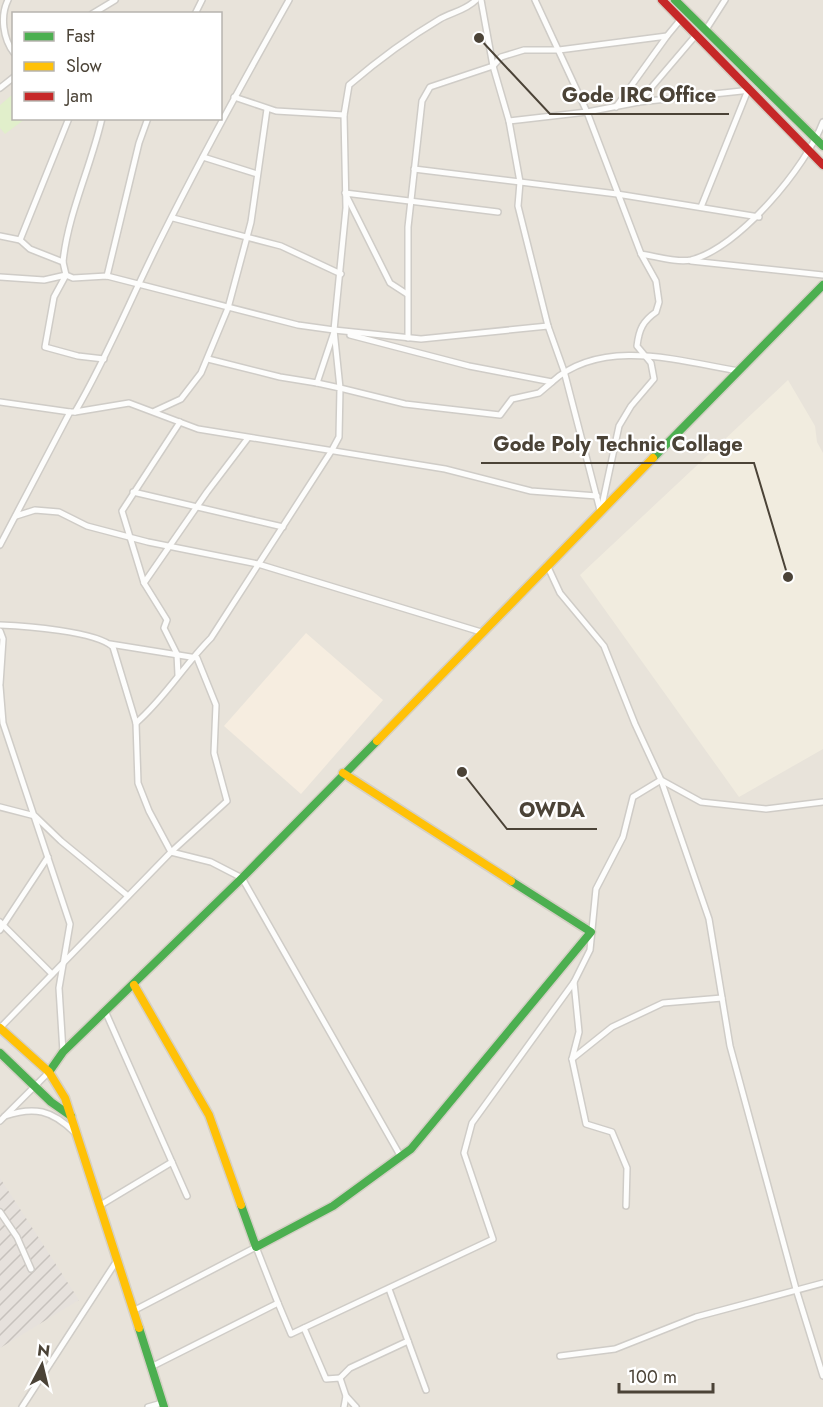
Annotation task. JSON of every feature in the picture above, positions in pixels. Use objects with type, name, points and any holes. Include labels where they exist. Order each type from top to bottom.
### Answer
[{"type":"street","points":[[8,0],[3,12],[6,42],[12,50]]},
{"type":"street","points":[[95,12],[115,0]]},
{"type":"street","points":[[0,545],[104,359],[203,157],[289,0]]},
{"type":"street","points":[[317,383],[334,330],[345,193],[344,115],[349,85],[442,18],[468,8],[478,0],[493,66],[509,121],[520,182],[518,206],[548,326],[564,371],[601,511]]},
{"type":"street","points":[[535,0],[587,112],[641,254],[656,281],[659,302],[656,312],[645,320],[639,332],[637,346],[651,363],[654,379],[631,406],[620,426],[601,511]]},
{"type":"street","points":[[662,0],[707,28],[820,143]]},
{"type":"street","points":[[707,28],[725,0]]},
{"type":"street","points":[[678,10],[696,35],[823,165]]},
{"type":"street","points":[[616,107],[667,36],[678,10]]},
{"type":"street","points":[[639,102],[696,35]]},
{"type":"street","points":[[408,338],[407,294],[411,201],[422,101],[430,87],[493,66],[501,57],[524,50],[559,50],[667,36]]},
{"type":"street","points":[[712,51],[720,42]]},
{"type":"street","points":[[0,88],[12,78]]},
{"type":"street","points":[[509,121],[587,112],[639,102],[749,90]]},
{"type":"street","points":[[700,207],[749,90]]},
{"type":"street","points":[[234,97],[267,109],[344,115]]},
{"type":"street","points":[[155,411],[180,399],[201,374],[228,308],[248,236],[267,109]]},
{"type":"street","points":[[20,240],[68,120]]},
{"type":"street","points":[[102,120],[93,157],[66,231],[63,262],[66,275],[54,297],[45,347],[78,356],[104,359]]},
{"type":"street","points":[[107,276],[139,143],[147,120]]},
{"type":"street","points":[[820,143],[823,122]]},
{"type":"street","points":[[689,261],[719,249],[759,217],[808,150],[820,143]]},
{"type":"street","points":[[203,157],[257,174]]},
{"type":"street","points":[[414,169],[617,194],[759,217]]},
{"type":"street","points":[[345,193],[498,212]]},
{"type":"street","points":[[345,193],[390,283],[407,294]]},
{"type":"street","points":[[173,218],[281,246],[340,274]]},
{"type":"street","points":[[0,236],[20,240],[30,249],[63,262]]},
{"type":"street","points":[[641,254],[823,275]]},
{"type":"street","points":[[0,277],[44,280],[66,275],[73,278],[107,276],[298,325],[408,338],[548,326]]},
{"type":"street","points":[[0,1121],[49,1072],[63,1052],[134,986],[242,878],[823,285]]},
{"type":"street","points":[[334,330],[469,366],[552,382]]},
{"type":"street","points":[[136,723],[157,705],[192,657],[211,638],[339,437],[340,388],[334,330]]},
{"type":"street","points":[[208,359],[405,404],[500,415],[512,399],[539,393],[564,371],[606,358],[644,355],[738,371]]},
{"type":"street","points":[[0,402],[73,412],[129,403],[198,429],[445,469],[531,491],[597,496]]},
{"type":"street","points":[[178,676],[177,654],[164,628],[166,620],[144,583],[122,511],[180,422]]},
{"type":"street","points":[[144,583],[195,508],[248,438]]},
{"type":"street","points":[[133,492],[283,527]]},
{"type":"street","points":[[16,516],[35,510],[59,512],[87,525],[169,546],[258,564],[481,632]]},
{"type":"street","points":[[547,565],[560,593],[604,646],[635,724],[661,780],[709,919],[730,1046],[796,1289],[823,1376]]},
{"type":"street","points":[[0,626],[27,626],[197,658],[216,705],[214,753],[227,801],[171,852],[0,1028],[49,1072],[65,1098],[163,1405],[148,1407]]},
{"type":"street","points":[[0,631],[3,639],[0,685],[2,723],[70,924],[59,988],[63,1052]]},
{"type":"street","points":[[108,643],[118,662],[136,723],[138,783],[149,811],[171,852],[211,862],[242,878],[401,1157]]},
{"type":"street","points":[[343,773],[591,932]]},
{"type":"street","points":[[661,780],[701,802],[766,809],[823,802]]},
{"type":"street","points":[[134,986],[209,1115],[256,1247],[291,1334],[304,1329],[493,1239],[464,1153],[472,1123],[574,982],[590,950],[596,890],[624,837],[633,797],[661,780]]},
{"type":"street","points":[[0,807],[35,816],[61,841],[129,896]]},
{"type":"street","points":[[48,857],[1,926],[52,974]]},
{"type":"street","points":[[133,1311],[333,1206],[411,1149],[591,932]]},
{"type":"street","points":[[574,982],[579,1032],[572,1059],[586,1124],[612,1132],[627,1168],[626,1206]]},
{"type":"street","points":[[572,1059],[612,1027],[663,1003],[722,998]]},
{"type":"street","points":[[106,1013],[187,1196]]},
{"type":"street","points":[[0,1053],[51,1102],[71,1116]]},
{"type":"street","points":[[5,1116],[33,1110],[46,1113],[59,1118],[78,1136]]},
{"type":"street","points":[[98,1207],[172,1162]]},
{"type":"street","points":[[0,1212],[17,1237],[31,1269]]},
{"type":"street","points":[[22,1407],[116,1262]]},
{"type":"street","points":[[560,1356],[615,1348],[696,1317],[823,1283]]},
{"type":"street","points":[[389,1289],[426,1390]]},
{"type":"street","points":[[151,1367],[278,1303]]},
{"type":"street","points":[[304,1329],[326,1379],[340,1378],[350,1368],[408,1341]]},
{"type":"street","points":[[340,1378],[346,1396],[356,1407]]},
{"type":"street","points":[[344,1407],[346,1396]]},
{"type":"shaded area","points":[[0,0],[823,0],[823,1407],[0,1407]]},
{"type":"shaded area","points":[[788,380],[815,426],[817,442],[823,453],[823,749],[739,797],[580,575]]},
{"type":"shaded area","points":[[306,633],[383,700],[301,794],[224,726]]},
{"type":"shaded area","points":[[0,1178],[79,1300],[0,1348]]},
{"type":"green space","points":[[12,95],[12,120],[24,120],[5,134],[0,128],[0,105]]},
{"type":"traffic: fast","points":[[675,0],[823,146]]},
{"type":"traffic: fast","points":[[653,458],[823,285]]},
{"type":"traffic: fast","points":[[49,1072],[63,1052],[242,878],[377,741]]},
{"type":"traffic: fast","points":[[241,1205],[256,1247],[333,1206],[411,1149],[591,932],[511,881]]},
{"type":"traffic: fast","points":[[0,1053],[51,1102],[71,1116]]},
{"type":"traffic: fast","points":[[139,1328],[164,1407]]},
{"type":"traffic: slow","points":[[377,741],[653,458]]},
{"type":"traffic: slow","points":[[343,773],[511,881]]},
{"type":"traffic: slow","points":[[134,985],[209,1115],[241,1205]]},
{"type":"traffic: slow","points":[[0,1028],[49,1072],[65,1098],[139,1328]]},
{"type":"traffic: jam","points":[[662,0],[823,165]]},
{"type":"place","name":"Gode IRC Office","points":[[479,38]]},
{"type":"place","name":"Gode Poly Technic Collage","points":[[788,577]]},
{"type":"place","name":"OWDA","points":[[462,772]]}]
